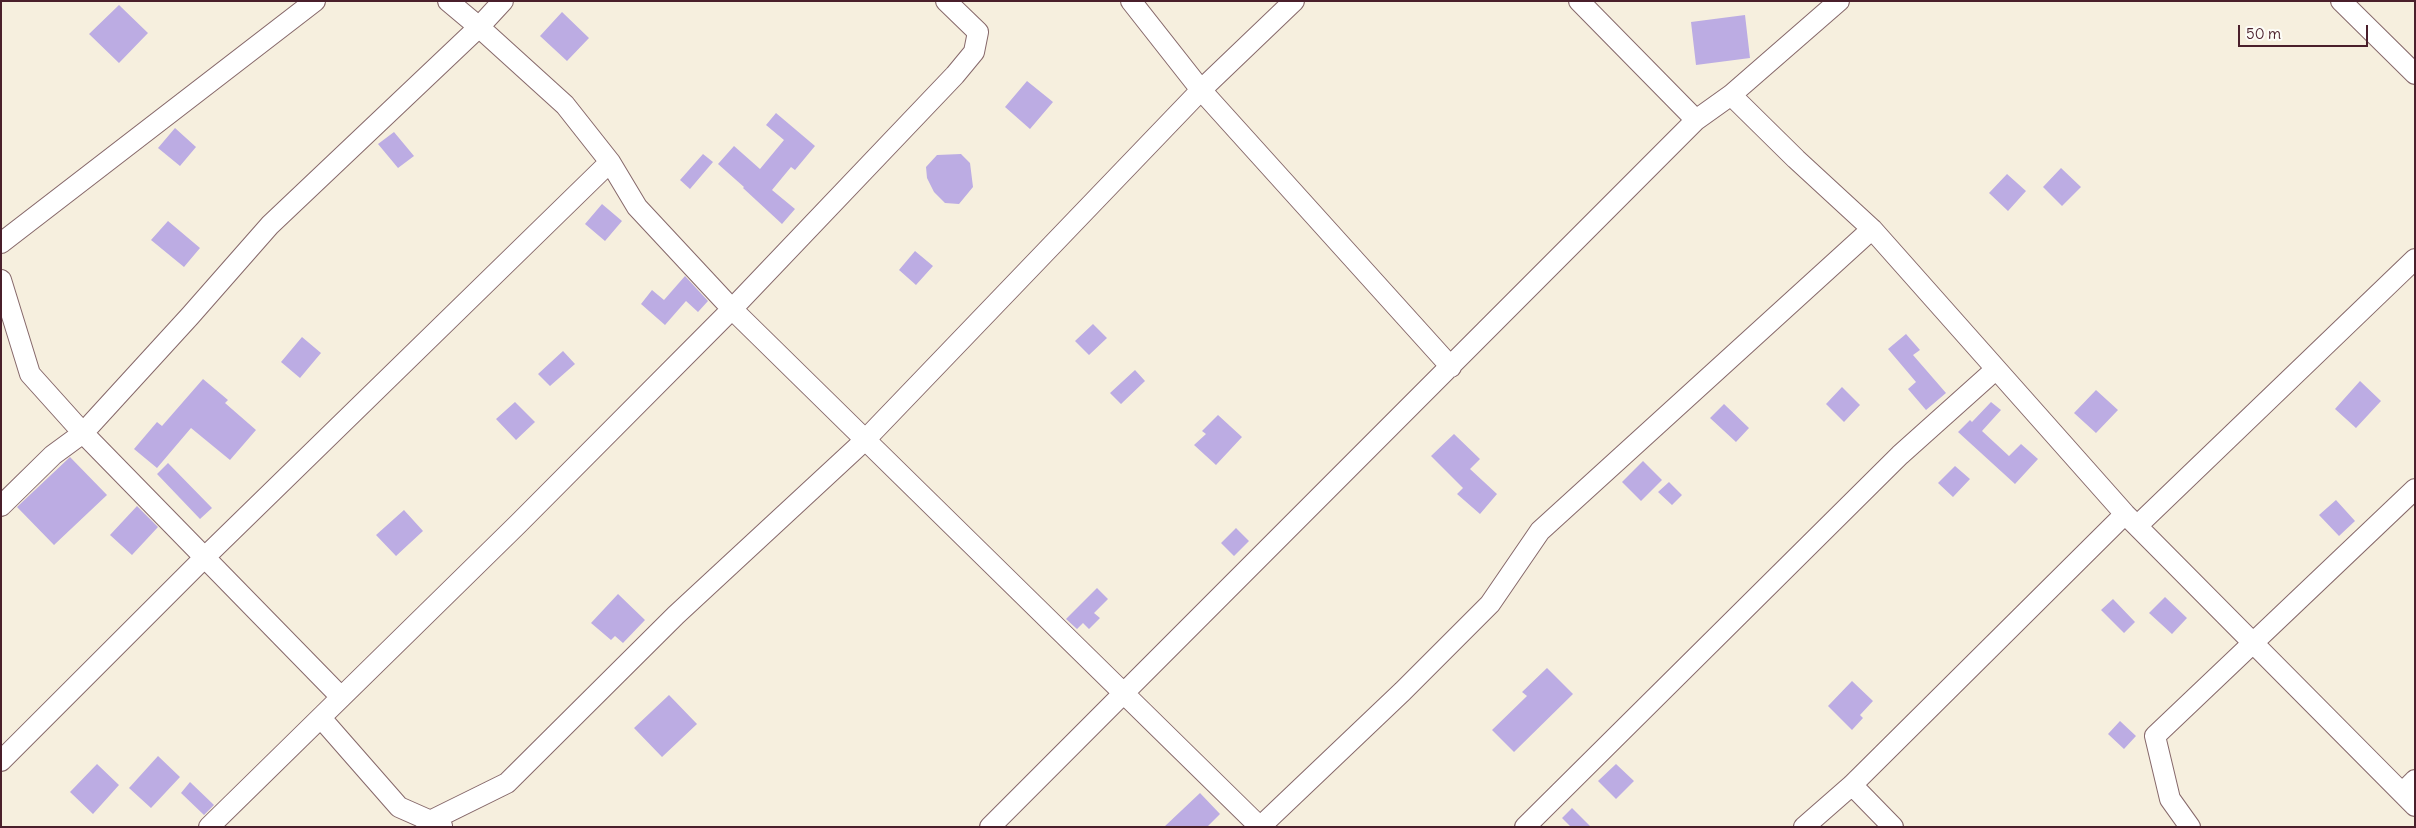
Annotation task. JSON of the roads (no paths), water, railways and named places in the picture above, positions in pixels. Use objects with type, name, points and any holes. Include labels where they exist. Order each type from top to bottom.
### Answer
[{"type":"street","points":[[1,243],[315,1]]},
{"type":"street","points":[[448,1],[565,105],[610,162],[637,207],[732,309],[864,441],[1260,827],[1403,691],[1490,604],[1540,531],[1872,229]]},
{"type":"street","points":[[1,506],[53,455],[83,433],[270,225],[504,1]]},
{"type":"street","points":[[209,827],[518,524],[732,309],[948,82],[974,52],[978,32],[946,1]]},
{"type":"street","points":[[1131,1],[1201,90],[1451,367]]},
{"type":"street","points":[[321,718],[399,807],[433,825],[507,783],[690,602],[864,441],[1201,90],[1294,1]]},
{"type":"street","points":[[1579,1],[1696,120]]},
{"type":"street","points":[[990,827],[1696,120],[1731,95],[1839,1]]},
{"type":"street","points":[[2341,1],[2415,74]]},
{"type":"street","points":[[1731,95],[1796,159],[1872,229],[1995,370],[2131,520],[2410,793]]},
{"type":"street","points":[[1,761],[204,558],[610,162]]},
{"type":"street","points":[[1804,827],[1852,785],[2131,520],[2415,259]]},
{"type":"street","points":[[1,280],[30,374],[83,433],[341,697]]},
{"type":"street","points":[[1525,827],[1900,455],[1995,370]]},
{"type":"street","points":[[2190,827],[2170,799],[2155,736],[2415,489]]},
{"type":"street","points":[[1852,785],[1893,827]]}]
